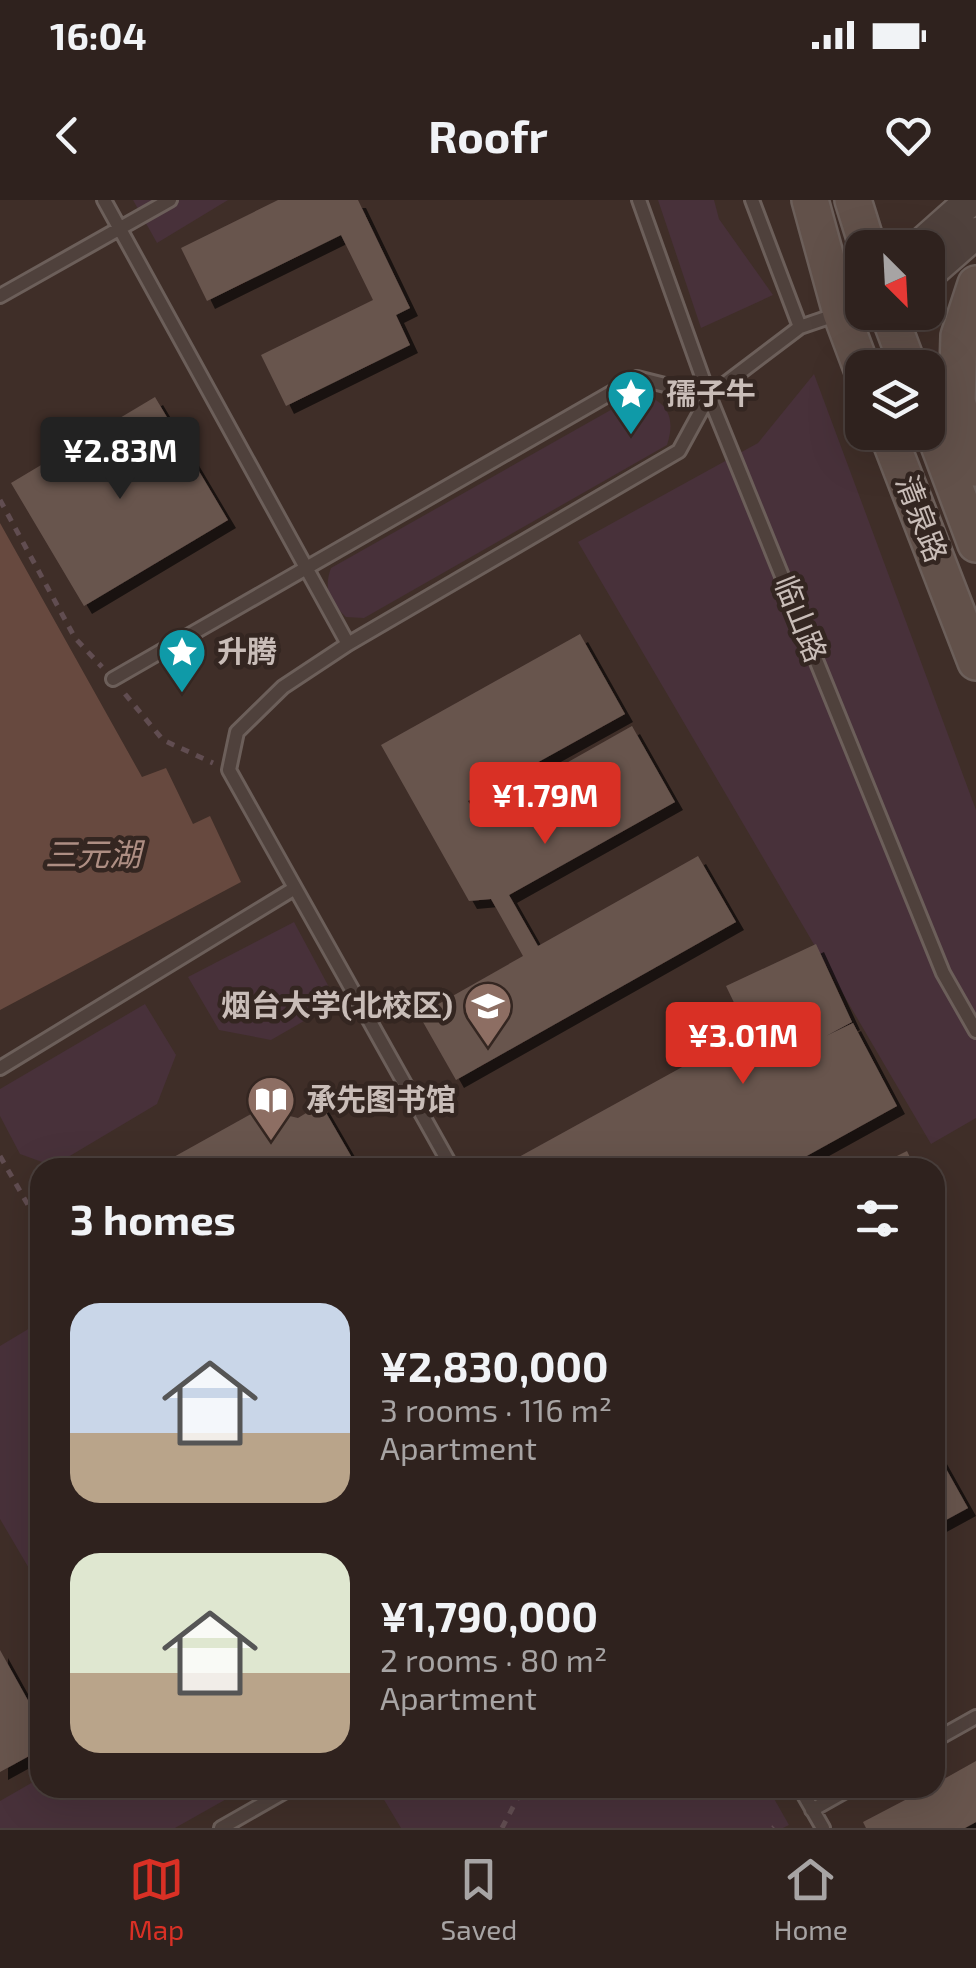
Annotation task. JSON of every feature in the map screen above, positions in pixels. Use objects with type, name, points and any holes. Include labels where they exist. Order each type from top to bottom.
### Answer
[{"type":"main road","points":[[810,200],[845,282]]},
{"type":"main road","points":[[854,200],[863,230]]},
{"type":"main road","points":[[976,284],[959,336],[957,401],[976,468]]},
{"type":"main road","name":"清泉路","points":[[894,450],[976,662]]},
{"type":"main road","name":"清泉路","points":[[941,450],[976,544]]},
{"type":"street","points":[[938,230],[972,200]]},
{"type":"street","points":[[945,260],[976,233]]},
{"type":"lane","points":[[104,200],[348,644]]},
{"type":"lane","points":[[0,296],[170,200]]},
{"type":"lane","name":"临山路","points":[[639,200],[709,396],[943,973],[976,1032]]},
{"type":"lane","points":[[752,200],[800,327]]},
{"type":"lane","points":[[446,1158],[229,770],[236,732],[283,687],[348,644],[679,451],[709,396],[800,327],[845,310]]},
{"type":"lane","points":[[113,679],[638,378],[709,396]]},
{"type":"lane","points":[[0,1068],[295,888]]},
{"type":"lane","points":[[945,1734],[976,1716]]},
{"type":"lane","points":[[221,1828],[274,1798]]},
{"type":"lane","points":[[805,1798],[823,1828]]},
{"type":"lane","points":[[812,1810],[833,1798]]},
{"type":"path","points":[[1,502],[75,638],[163,740],[229,770]]},
{"type":"path","points":[[0,1156],[30,1208]]},
{"type":"path","points":[[502,1828],[518,1798]]},
{"type":"shaded area","points":[[133,200],[228,200],[157,243]]},
{"type":"shaded area","points":[[658,200],[714,200],[719,219],[773,295],[701,328]]},
{"type":"shaded area","points":[[814,374],[976,810],[976,1118],[931,1144],[578,542],[758,443]]},
{"type":"shaded area","points":[[639,394],[657,401],[667,412],[667,445],[364,618],[346,617],[336,606],[328,589],[331,568]]},
{"type":"shaded area","points":[[294,922],[337,1002],[271,1040],[219,1030],[188,977]]},
{"type":"shaded area","points":[[145,1004],[176,1055],[157,1104],[66,1158],[31,1158],[20,1154],[0,1116],[0,1089]]},
{"type":"shaded area","points":[[30,1328],[30,1570],[0,1519],[0,1346]]},
{"type":"shaded area","points":[[30,1784],[30,1798],[228,1798],[175,1828],[0,1828],[0,1801]]},
{"type":"shaded area","points":[[383,1798],[774,1798],[789,1825],[783,1828],[401,1828]]},
{"type":"water","name":"三元湖","points":[[0,523],[142,777],[166,768],[193,824],[210,816],[241,882],[0,1010]]},
{"type":"building","points":[[278,200],[358,200],[410,308],[396,315],[410,345],[286,406],[261,355],[373,300],[341,235],[207,301],[181,248]]},
{"type":"building","points":[[155,397],[228,520],[84,606],[11,483]]},
{"type":"building","points":[[580,634],[625,714],[468,801],[476,814],[632,726],[675,802],[509,895],[538,946],[698,856],[736,922],[456,1080],[419,1015],[523,956],[491,899],[469,901],[381,745]]},
{"type":"building","points":[[816,944],[852,1022],[826,1036],[853,1023],[897,1106],[803,1158],[517,1158],[704,1055],[704,1031],[740,1015],[726,986]]},
{"type":"building","name":"承先图书馆","points":[[321,1104],[352,1158],[172,1158],[260,1109],[298,1118]]},
{"type":"building","points":[[945,1467],[968,1508],[945,1521]]},
{"type":"building","points":[[0,1650],[30,1704],[30,1756],[0,1772]]},
{"type":"building","points":[[976,1761],[976,1822],[965,1828],[866,1828],[863,1822],[909,1798],[945,1798],[945,1778]]},
{"type":"place","name":"孺子牛","points":[[631,436]]},
{"type":"place","name":"升腾","points":[[182,694]]},
{"type":"place","name":"烟台大学(北校区)","points":[[488,1048]]},
{"type":"place","name":"承先图书馆","points":[[271,1142]]}]
